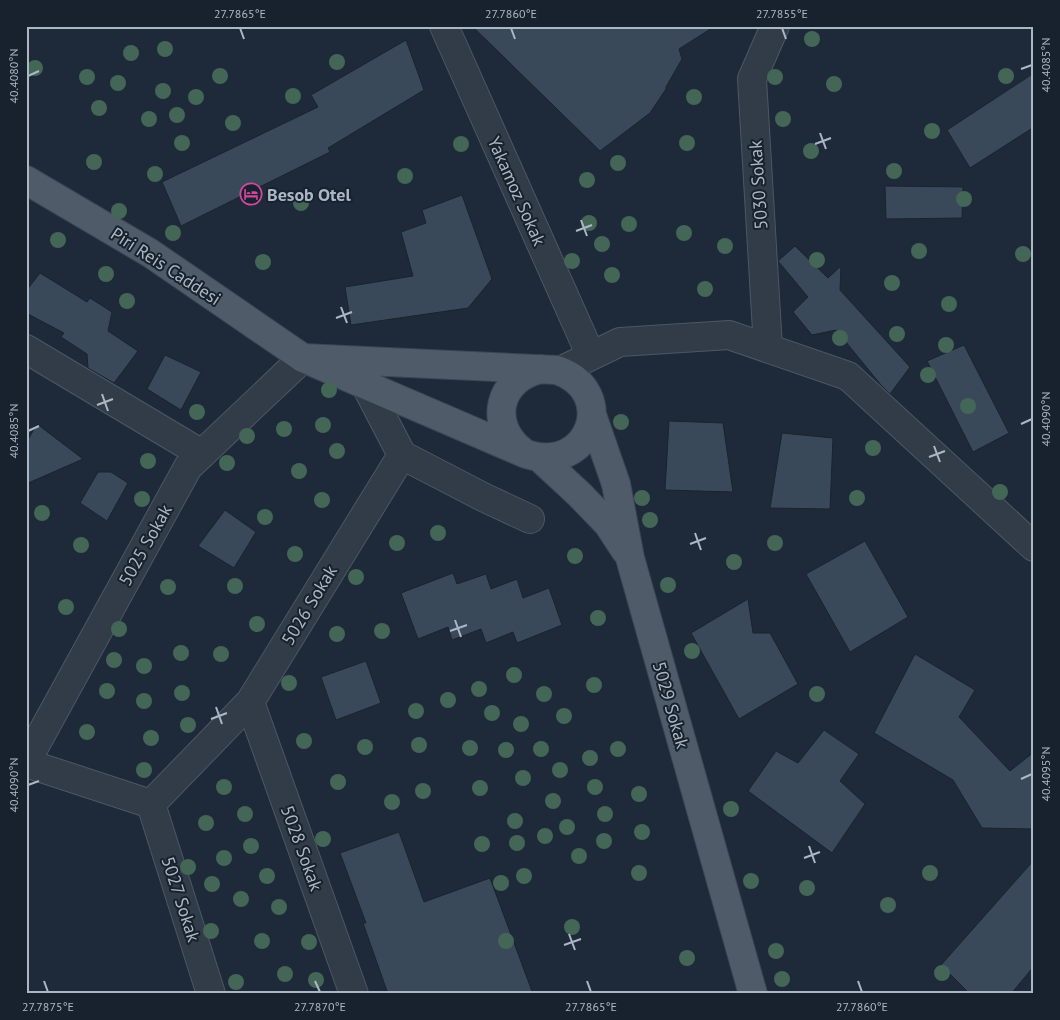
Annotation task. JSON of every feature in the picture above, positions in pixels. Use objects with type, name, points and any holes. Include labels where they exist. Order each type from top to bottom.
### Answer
[{"type":"main road","name":"Piri Reis Caddesi","points":[[26,180],[150,253],[303,358],[533,456]]},
{"type":"main road","points":[[303,358],[551,370],[571,376],[583,386],[591,408],[589,430],[581,443],[569,453],[555,458],[533,456]]},
{"type":"main road","points":[[551,370],[529,372],[516,380],[507,391],[502,405],[502,420],[506,433],[514,445],[533,456],[579,494],[608,524],[630,558]]},
{"type":"main road","name":"5029 Sokak","points":[[591,408],[616,484],[630,558],[753,994]]},
{"type":"street","name":"Yakamoz Sokak","points":[[444,26],[591,356]]},
{"type":"street","name":"5030 Sokak","points":[[768,348],[752,79],[775,26]]},
{"type":"street","points":[[551,370],[591,356],[620,342],[729,336],[848,376],[1034,547]]},
{"type":"street","points":[[591,408],[596,374],[609,353],[620,342]]},
{"type":"street","points":[[26,349],[202,454]]},
{"type":"street","name":"5025 Sokak","points":[[26,762],[188,467],[303,358]]},
{"type":"street","points":[[365,384],[402,455],[530,519]]},
{"type":"street","name":"5026 Sokak","points":[[151,804],[250,702],[402,455]]},
{"type":"street","name":"5028 Sokak","points":[[250,702],[354,994]]},
{"type":"street","points":[[26,762],[151,804]]},
{"type":"street","name":"5027 Sokak","points":[[151,804],[211,994]]},
{"type":"building","points":[[472,26],[715,26],[679,49],[682,59],[666,89],[650,113],[600,151]]},
{"type":"building","points":[[406,40],[424,90],[328,148],[330,152],[181,226],[162,182],[318,107],[311,95]]},
{"type":"building","points":[[1034,73],[1034,127],[970,168],[947,130]]},
{"type":"building","points":[[885,186],[963,187],[962,218],[886,219]]},
{"type":"building","points":[[462,195],[492,279],[468,308],[351,325],[345,287],[413,276],[401,232],[426,223],[422,210]]},
{"type":"building","points":[[795,246],[828,278],[841,266],[840,290],[910,367],[890,394],[836,330],[812,335],[793,312],[808,297],[778,261]]},
{"type":"building","points":[[40,273],[87,302],[90,298],[112,312],[108,331],[138,351],[114,383],[88,368],[87,354],[61,337],[64,333],[26,313],[26,291]]},
{"type":"building","points":[[964,345],[1009,433],[973,452],[927,361]]},
{"type":"building","points":[[165,355],[201,372],[181,410],[147,389]]},
{"type":"building","points":[[669,421],[723,423],[733,492],[665,490]]},
{"type":"building","points":[[37,424],[83,459],[26,484],[26,443]]},
{"type":"building","points":[[782,433],[833,438],[830,509],[770,508]]},
{"type":"building","points":[[98,472],[111,472],[128,483],[107,521],[80,503]]},
{"type":"building","points":[[225,510],[256,532],[234,568],[198,546]]},
{"type":"building","points":[[865,541],[908,617],[850,652],[806,574]]},
{"type":"building","points":[[453,573],[457,584],[486,574],[491,589],[517,579],[523,598],[549,588],[562,625],[517,643],[513,632],[486,643],[481,629],[452,640],[448,627],[418,639],[401,593]]},
{"type":"building","points":[[748,599],[753,633],[770,633],[798,684],[739,719],[691,633]]},
{"type":"building","points":[[915,654],[975,690],[959,717],[1010,771],[1034,752],[1034,829],[982,828],[953,780],[874,733]]},
{"type":"building","points":[[366,661],[381,703],[336,720],[321,677]]},
{"type":"building","points":[[824,730],[859,754],[840,781],[865,804],[832,853],[748,791],[776,751],[798,763]]},
{"type":"building","points":[[399,832],[424,902],[490,878],[533,994],[388,994],[363,923],[366,923],[340,853]]},
{"type":"building","points":[[1034,860],[1034,966],[1011,994],[970,994],[941,965]]},
{"type":"place","name":"Besob Otel","points":[[251,194]]}]
